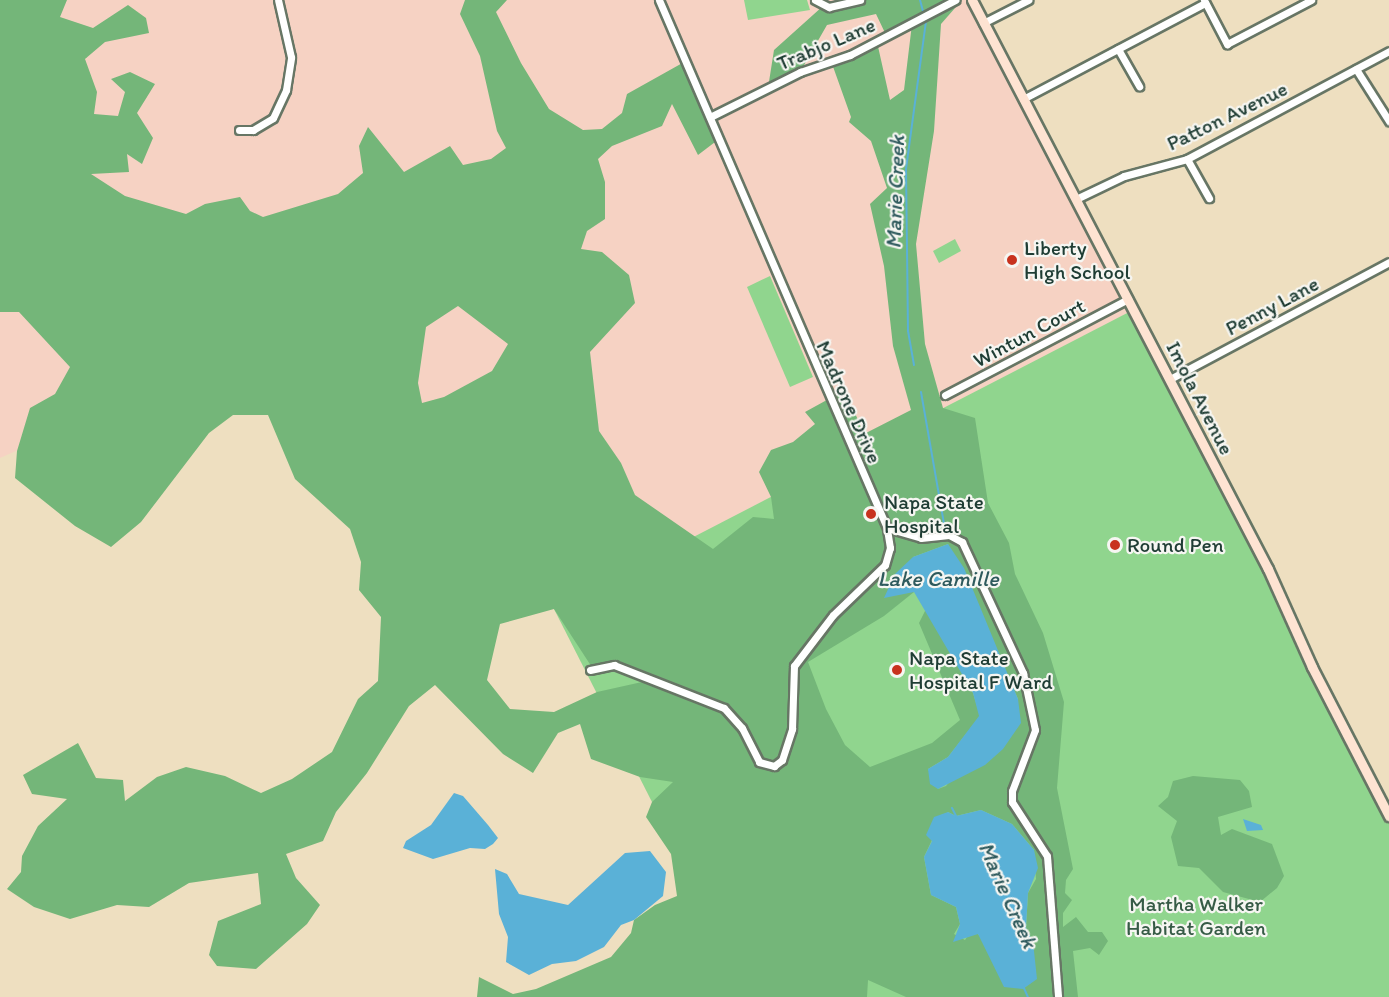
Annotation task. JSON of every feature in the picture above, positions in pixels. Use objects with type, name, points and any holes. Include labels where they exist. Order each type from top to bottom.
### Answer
[{"type":"street","points":[[240,130],[253,130],[270,120],[286,90],[291,57],[278,0]]},
{"type":"street","name":"Madrone Drive","points":[[659,0],[886,528]]},
{"type":"street","points":[[815,0],[830,7],[860,0]]},
{"type":"street","name":"Trabjo Lane","points":[[710,117],[801,72],[850,56],[955,0]]},
{"type":"street","name":"Imola Avenue","points":[[972,0],[1170,379],[1389,816]]},
{"type":"street","points":[[984,23],[1028,0]]},
{"type":"street","points":[[1023,99],[1205,2],[1227,44],[1301,2],[1311,0]]},
{"type":"street","points":[[1118,49],[1139,86]]},
{"type":"street","name":"Patton Avenue","points":[[1076,199],[1124,176],[1187,159],[1389,51]]},
{"type":"street","points":[[1356,69],[1389,122]]},
{"type":"street","points":[[1187,159],[1209,198]]},
{"type":"street","name":"Penny Lane","points":[[1170,379],[1389,262]]},
{"type":"street","name":"Wintun Court","points":[[945,395],[1128,299]]},
{"type":"street","points":[[590,670],[614,665],[724,708],[742,728],[759,762],[774,766],[782,760],[792,729],[794,666],[833,615],[885,565],[890,548],[886,528],[921,538],[949,534],[962,542],[1030,690],[1035,730],[1012,791],[1012,802],[1047,856],[1059,997]]},
{"type":"shaded area","name":"Napa State Hospital","points":[[0,0],[972,0],[1121,285],[1389,997],[751,997],[554,609],[420,429],[356,301],[0,458]]},
{"type":"green space","points":[[0,0],[67,0],[60,17],[93,28],[128,5],[146,18],[149,33],[105,42],[85,59],[97,92],[94,114],[118,116],[125,92],[111,79],[130,72],[155,84],[137,113],[153,138],[142,164],[127,154],[129,172],[91,174],[125,196],[186,214],[205,204],[240,197],[250,211],[263,217],[338,194],[363,173],[359,146],[368,127],[404,172],[450,146],[463,165],[491,159],[506,148],[497,131],[480,56],[460,14],[465,0],[507,0],[496,12],[521,63],[549,109],[583,130],[602,129],[622,113],[627,94],[686,61],[719,139],[698,155],[672,104],[662,126],[612,146],[598,159],[605,182],[605,219],[587,231],[581,249],[602,252],[629,275],[635,303],[590,352],[599,431],[621,463],[635,495],[713,549],[753,517],[774,519],[771,497],[759,472],[771,450],[793,442],[815,424],[805,412],[845,390],[864,434],[911,410],[893,346],[884,266],[870,204],[887,188],[871,141],[849,122],[851,117],[831,61],[877,42],[890,100],[904,90],[912,24],[887,37],[876,14],[827,25],[800,72],[768,88],[774,50],[823,6],[860,0],[962,0],[941,24],[934,131],[916,244],[925,344],[943,408],[975,418],[988,503],[1009,543],[1015,574],[1043,633],[1064,702],[1057,788],[1073,869],[1066,880],[1065,893],[1072,900],[1063,913],[1063,927],[1076,917],[1088,932],[1102,932],[1108,941],[1099,955],[1090,948],[1073,951],[1078,997],[906,997],[868,980],[867,997],[477,997],[479,977],[513,994],[536,989],[611,957],[631,933],[634,920],[655,905],[677,896],[671,854],[646,817],[652,802],[673,782],[640,777],[591,759],[580,724],[558,733],[533,773],[503,754],[435,685],[409,706],[367,773],[336,812],[323,841],[286,854],[296,878],[320,905],[307,924],[256,969],[217,966],[209,955],[218,921],[261,904],[258,873],[189,883],[149,907],[117,905],[70,919],[34,907],[7,889],[21,872],[22,856],[38,826],[67,799],[32,794],[23,775],[78,743],[96,778],[123,780],[125,801],[157,777],[186,767],[225,776],[261,793],[292,779],[332,752],[358,699],[378,681],[381,617],[359,590],[361,562],[350,529],[295,479],[268,415],[233,415],[209,433],[141,522],[111,547],[75,526],[15,478],[17,451],[30,408],[55,394],[70,367],[19,312],[0,312]],"holes":[[[458,306],[508,344],[492,371],[444,397],[422,403],[418,383],[426,327]],[[948,544],[1018,699],[946,786],[938,789],[928,769],[948,757],[980,716],[973,693],[926,609],[919,623],[960,720],[932,743],[870,767],[845,745],[826,709],[808,662],[884,616],[914,592],[913,557]],[[554,609],[597,675],[621,670],[642,682],[597,692],[554,712],[510,709],[487,680],[500,624]],[[981,810],[1012,824],[1034,850],[1036,879],[1028,893],[1026,928],[1033,942],[1027,985],[1023,989],[978,934],[969,934],[965,940],[954,934],[960,924],[956,907],[931,895],[924,857],[932,840],[929,829],[948,812],[956,816]]]},
{"type":"green space","points":[[744,0],[807,0],[810,10],[748,20]]},
{"type":"green space","points":[[955,239],[961,251],[939,263],[933,251]]},
{"type":"green space","points":[[770,276],[813,377],[790,387],[747,287]]},
{"type":"green space","name":"Martha Walker Habitat Garden","points":[[1133,310],[1389,816],[1389,997],[751,997],[554,609]]},
{"type":"green space","points":[[1193,776],[1240,780],[1249,791],[1252,807],[1218,817],[1221,835],[1232,829],[1272,844],[1284,876],[1277,888],[1260,902],[1223,892],[1199,868],[1178,866],[1171,837],[1177,821],[1158,806],[1168,797],[1173,781]]},
{"type":"water","name":"Lake Camille","points":[[948,544],[964,568],[1018,699],[1021,723],[1003,749],[985,765],[938,789],[930,784],[928,769],[948,757],[979,716],[973,693],[914,592],[884,598],[895,574],[913,557]]},
{"type":"water","points":[[454,793],[463,796],[498,838],[493,844],[485,849],[470,848],[433,859],[403,848],[406,841],[431,825]]},
{"type":"water","points":[[981,810],[1012,824],[1034,850],[1038,868],[1028,893],[1026,928],[1033,942],[1037,979],[1023,989],[1004,987],[978,934],[953,942],[960,924],[956,907],[931,895],[924,857],[932,841],[926,835],[934,817],[948,812],[956,816]]},
{"type":"water","points":[[1243,819],[1261,825],[1263,830],[1247,831]]},
{"type":"water","points":[[650,851],[666,872],[663,896],[634,920],[621,925],[604,947],[576,961],[552,964],[529,975],[506,962],[508,937],[499,914],[495,869],[507,874],[519,894],[568,905],[625,853]]},
{"type":"waterway","name":"Marie Creek","points":[[920,0],[923,11]]},
{"type":"waterway","name":"Marie Creek","points":[[914,365],[908,331],[906,169],[926,21]]},
{"type":"waterway","name":"Marie Creek","points":[[921,392],[945,529]]},
{"type":"waterway","name":"Marie Creek","points":[[952,808],[957,818]]},
{"type":"waterway","name":"Marie Creek","points":[[1023,986],[1028,997]]},
{"type":"place","name":"Liberty High School","points":[[1012,260]]},
{"type":"place","name":"Napa State Hospital","points":[[871,514]]},
{"type":"place","name":"Round Pen","points":[[1115,545]]},
{"type":"place","name":"Napa State Hospital F Ward","points":[[897,670]]}]
